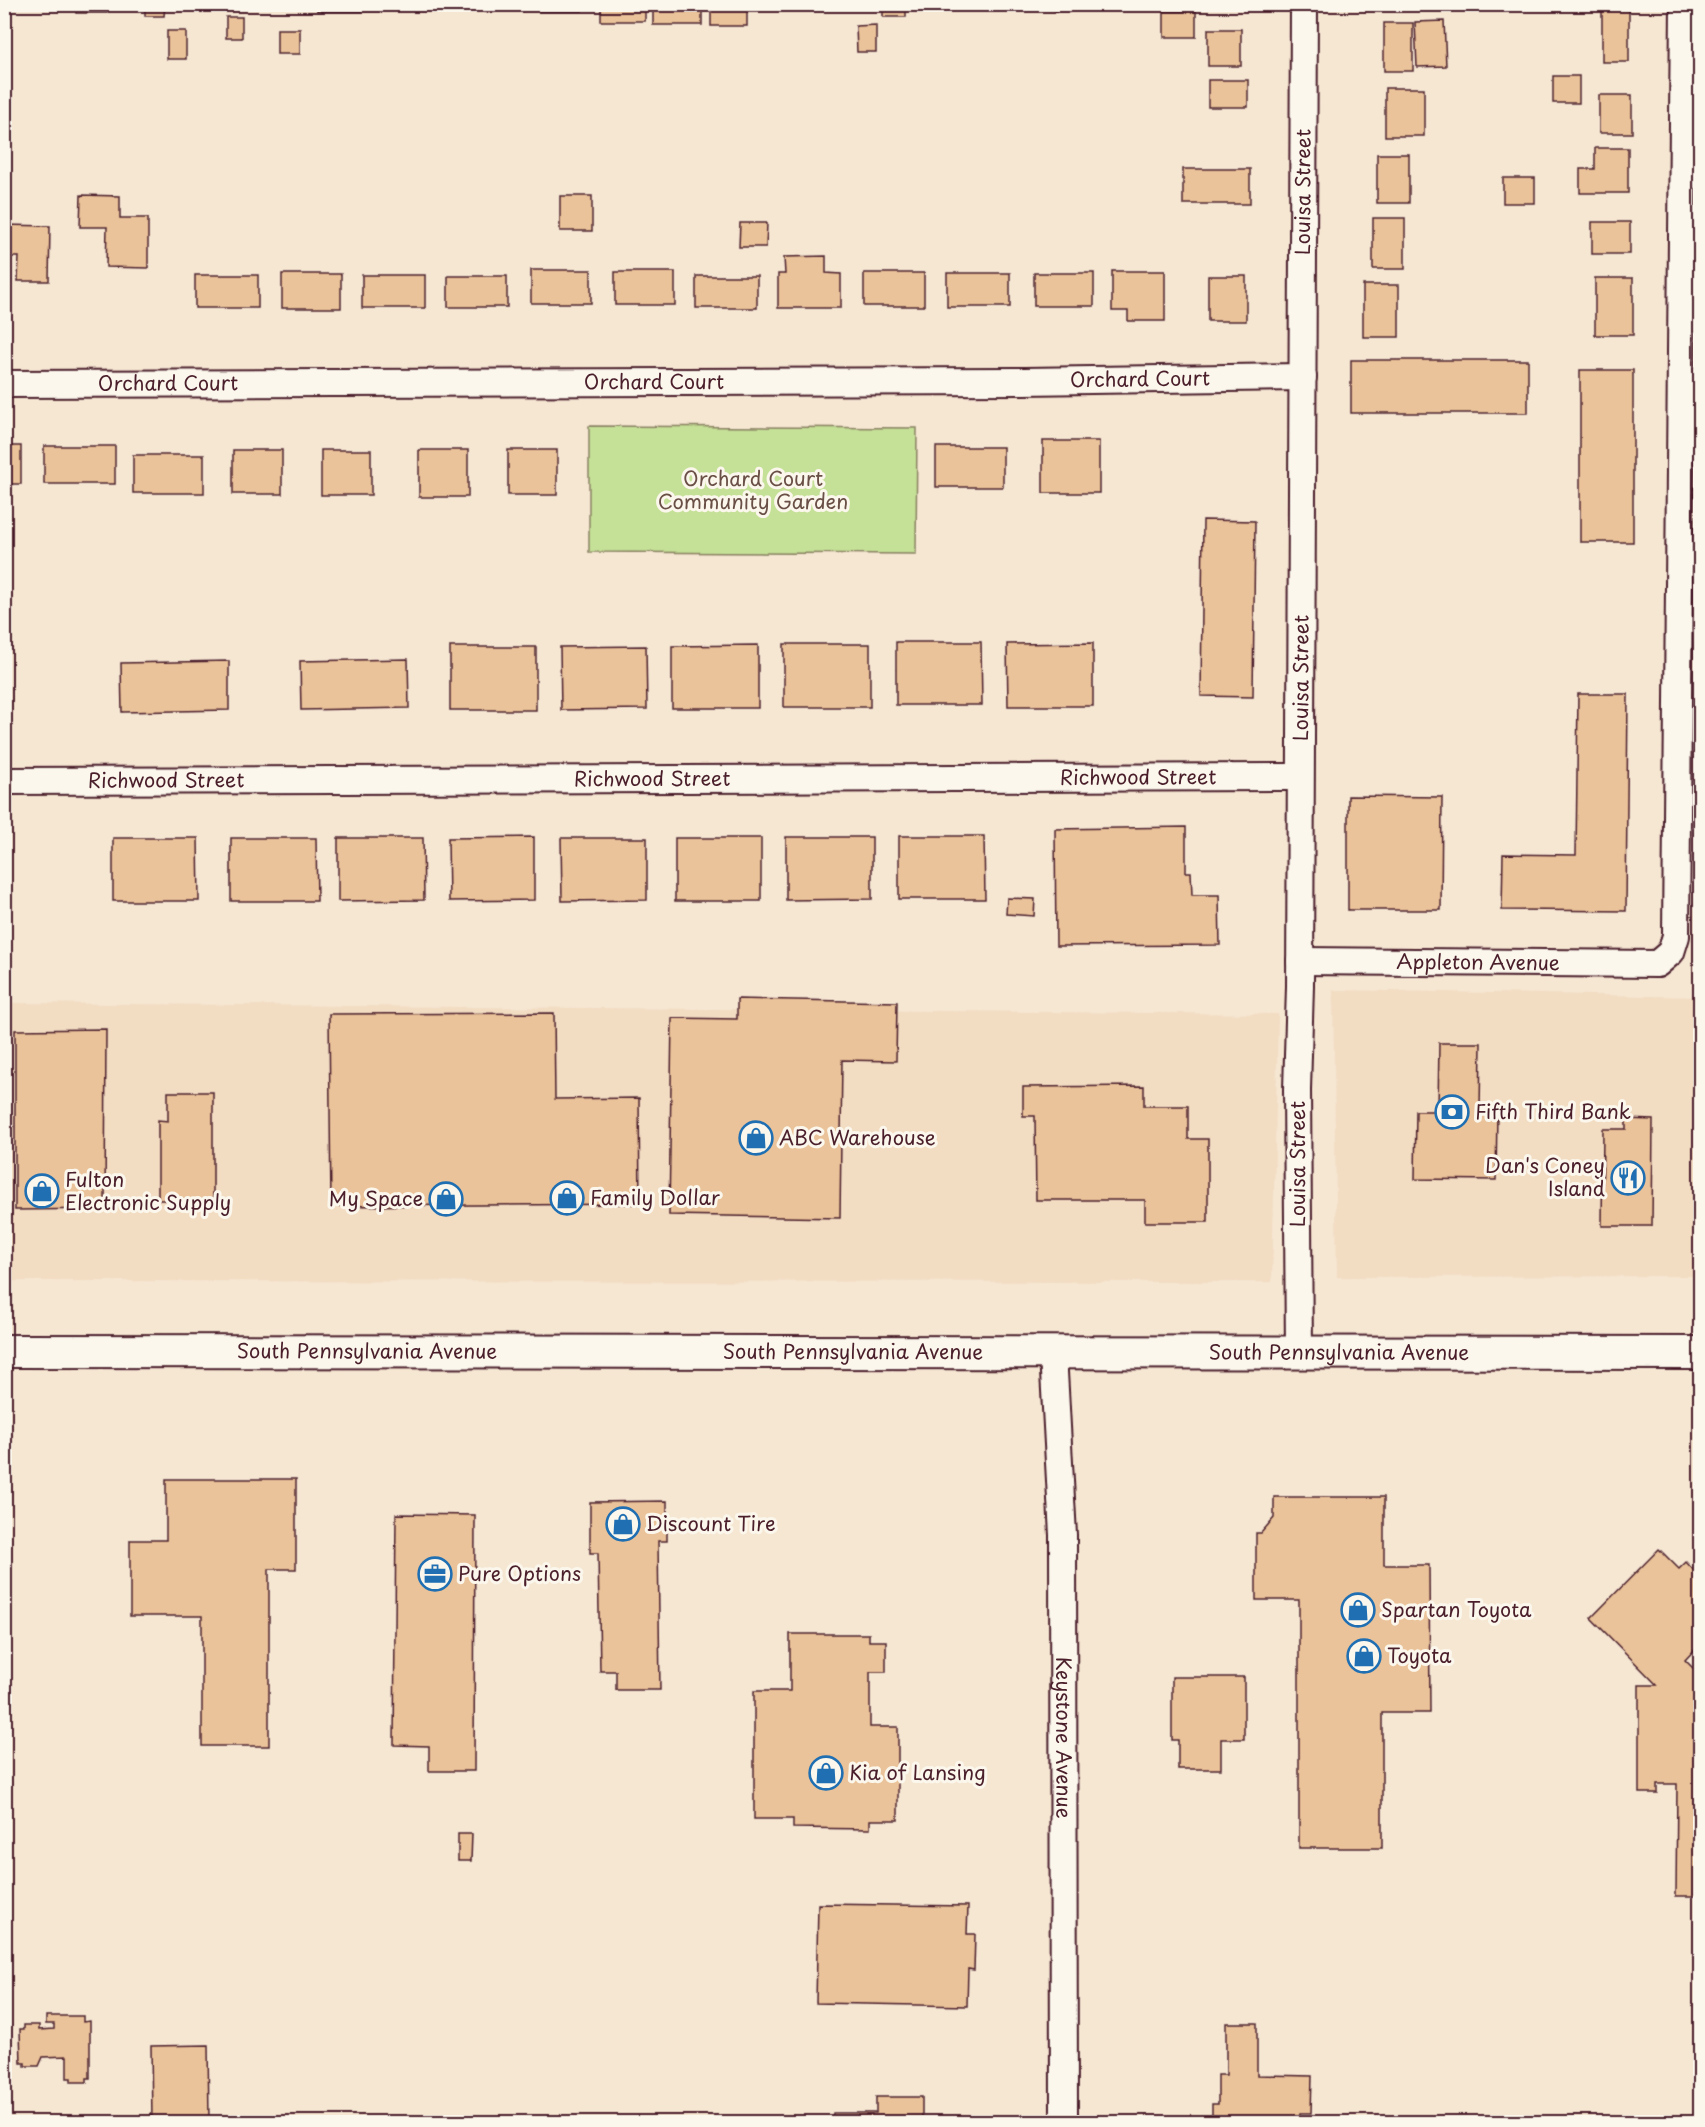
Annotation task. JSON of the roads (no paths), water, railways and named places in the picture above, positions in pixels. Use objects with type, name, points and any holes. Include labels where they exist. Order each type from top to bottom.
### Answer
[{"type":"main road","name":"South Pennsylvania Avenue","points":[[4,1351],[1701,1353]]},
{"type":"street","name":"Louisa Street","points":[[1299,1352],[1297,1090],[1300,961],[1304,4]]},
{"type":"street","name":"Appleton Avenue","points":[[1300,961],[1657,964],[1671,952],[1676,936],[1684,4]]},
{"type":"street","name":"Orchard Court","points":[[4,384],[1024,381],[1303,377]]},
{"type":"street","name":"Richwood Street","points":[[4,781],[1299,777]]},
{"type":"street","name":"Keystone Avenue","points":[[1053,1354],[1063,1535],[1064,2122]]},
{"type":"place","name":"Fifth Third Bank","points":[[1452,1112]]},
{"type":"place","name":"ABC Warehouse","points":[[756,1138]]},
{"type":"place","name":"Dan's Coney Island","points":[[1628,1178]]},
{"type":"place","name":"Fulton Electronic Supply","points":[[42,1191]]},
{"type":"place","name":"Family Dollar","points":[[567,1198]]},
{"type":"place","name":"My Space","points":[[446,1199]]},
{"type":"place","name":"Discount Tire","points":[[623,1524]]},
{"type":"place","name":"Pure Options","points":[[435,1574]]},
{"type":"place","name":"Spartan Toyota","points":[[1358,1610]]},
{"type":"place","name":"Toyota","points":[[1364,1656]]},
{"type":"place","name":"Kia of Lansing","points":[[826,1773]]},
{"type":"park label","name":"Orchard Court Community Garden","points":[[753,490]]}]
